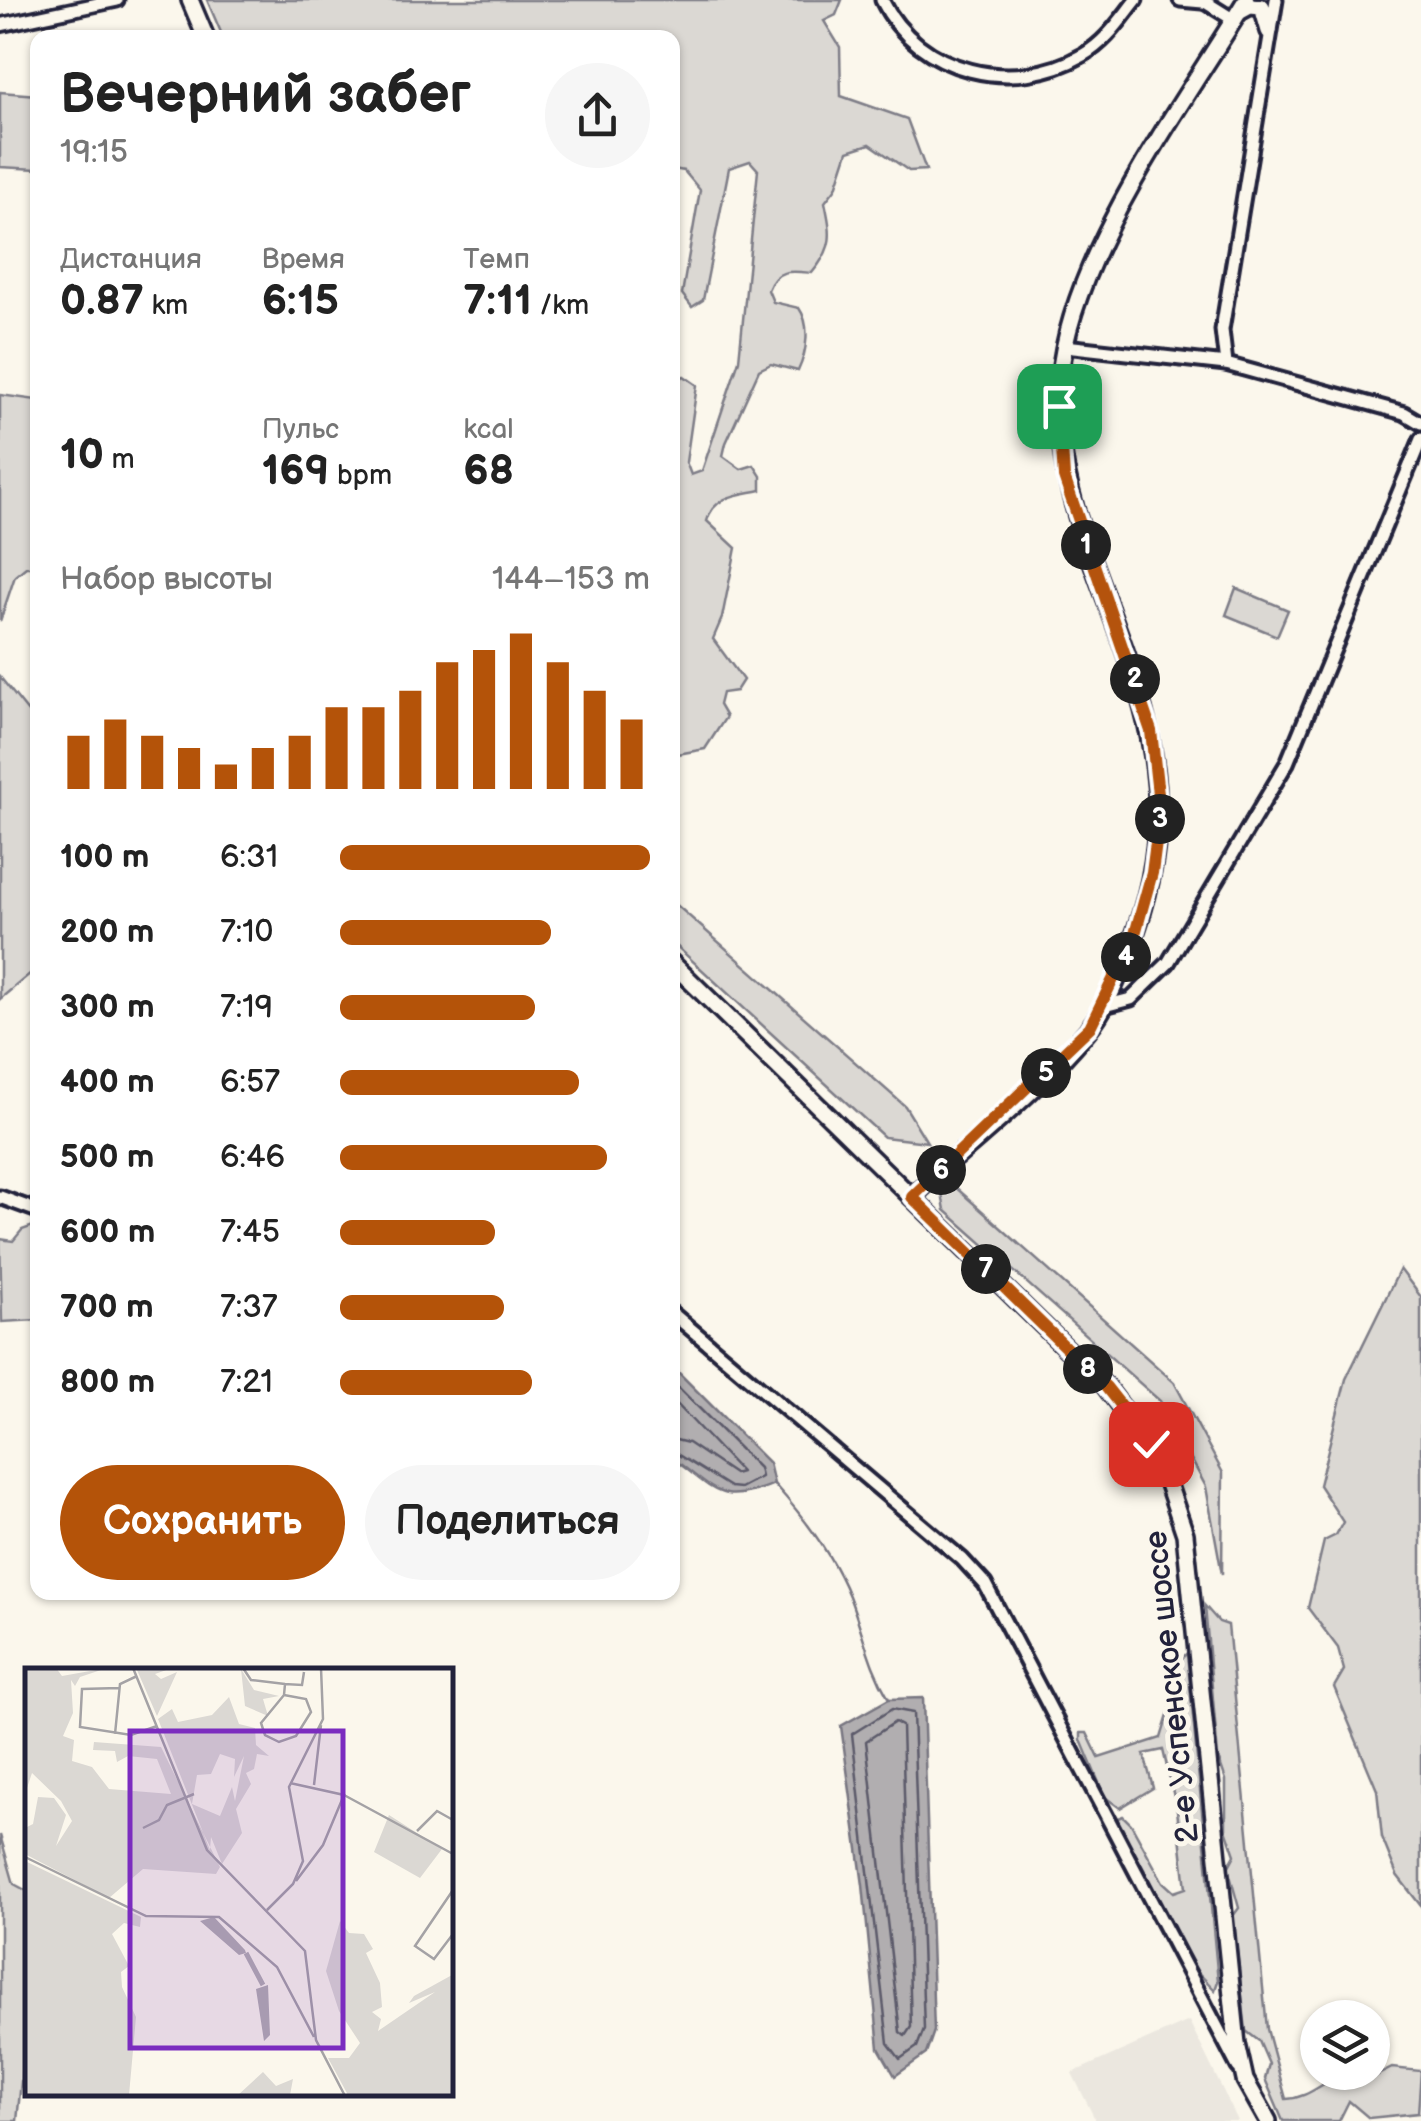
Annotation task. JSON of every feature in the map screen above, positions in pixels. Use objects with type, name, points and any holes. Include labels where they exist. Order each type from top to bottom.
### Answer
[{"type":"main road","points":[[190,0],[203,30]]},
{"type":"main road","points":[[912,1197],[1072,1048],[1104,1006],[1146,898],[1160,794],[1151,731],[1064,477],[1058,435],[1065,346],[1091,262],[1240,11],[1250,6],[1262,7],[1269,31]]},
{"type":"main road","name":"2-е Успенское шоссе","points":[[680,971],[1120,1402],[1151,1444],[1171,1484],[1183,1522],[1232,2000],[1245,2080],[1268,2121]]},
{"type":"street","points":[[0,26],[116,0]]},
{"type":"street","points":[[882,0],[900,28],[942,60],[970,71],[1024,76],[1083,55],[1108,36],[1136,0]]},
{"type":"street","points":[[1180,0],[1203,1],[1240,11]]},
{"type":"street","points":[[1226,364],[1222,330],[1276,0]]},
{"type":"street","points":[[1065,346],[1226,364],[1387,408],[1421,423]]},
{"type":"street","points":[[1104,1006],[1131,999],[1168,964],[1288,763],[1421,439]]},
{"type":"street","points":[[0,1196],[30,1208]]},
{"type":"street","points":[[680,1320],[979,1577],[1027,1658],[1209,2017],[1245,2080]]},
{"type":"street","points":[[1209,2017],[1226,2015],[1232,2000]]},
{"type":"shaded area","points":[[207,0],[842,0],[836,15],[824,21],[840,47],[841,96],[907,119],[926,170],[909,171],[870,144],[848,151],[836,188],[825,202],[830,232],[824,256],[812,273],[780,274],[768,290],[773,302],[799,308],[803,315],[804,356],[798,371],[771,364],[759,370],[726,443],[723,456],[741,469],[754,465],[761,476],[761,490],[721,501],[707,521],[736,548],[722,618],[713,639],[743,680],[736,691],[722,693],[719,705],[726,717],[705,749],[680,754],[680,378],[684,376],[697,385],[686,462],[691,475],[702,471],[739,360],[758,170],[750,161],[729,168],[703,300],[692,307],[682,294],[700,190],[680,170],[680,30],[220,30]]},
{"type":"shaded area","points":[[0,92],[30,94],[30,169],[0,167]]},
{"type":"shaded area","points":[[0,395],[30,399],[30,567],[15,576],[0,621]]},
{"type":"shaded area","points":[[1236,588],[1288,610],[1277,636],[1226,615]]},
{"type":"shaded area","points":[[0,677],[30,714],[30,974],[0,999]]},
{"type":"shaded area","points":[[680,908],[905,1106],[927,1142],[884,1137],[680,949]]},
{"type":"shaded area","points":[[953,1185],[1174,1382],[1223,1473],[1222,1574],[1206,1487],[1160,1401],[945,1210],[941,1188]]},
{"type":"shaded area","points":[[30,1227],[30,1320],[2,1322],[0,1239],[13,1241]]},
{"type":"shaded area","points":[[1400,1269],[1421,1297],[1421,1906],[1397,1875],[1382,1838],[1377,1790],[1334,1687],[1344,1670],[1338,1648],[1308,1608],[1324,1541],[1336,1535],[1343,1522],[1319,1485],[1346,1379]]},
{"type":"shaded area","points":[[1205,1606],[1219,1622],[1228,1625],[1267,2029],[1286,2099],[1313,2090],[1390,2090],[1390,2069],[1421,2071],[1418,2113],[1369,2118],[1349,2101],[1339,2121],[1283,2121],[1265,2079],[1269,2064],[1259,2041],[1246,2031],[1233,1916],[1239,1908],[1228,1868],[1235,1855],[1226,1829],[1226,1780],[1218,1757]]},
{"type":"shaded area","points":[[1187,1653],[1218,1981],[1215,1990],[1185,1959],[1115,1819],[1123,1816],[1131,1824],[1163,1882],[1174,1892],[1186,1888],[1177,1810],[1163,1750],[1144,1754],[1153,1788],[1120,1808],[1105,1797],[1081,1740],[1081,1733],[1087,1733],[1099,1758],[1161,1738],[1178,1683],[1176,1665]]},
{"type":"shaded area","points":[[0,1835],[14,1884],[25,1890],[25,2042],[17,2121],[0,2121]]},
{"type":"shaded area","points":[[1189,2021],[1238,2121],[1096,2121],[1072,2073]]},
{"type":"water","points":[[680,1374],[769,1463],[774,1484],[741,1494],[710,1487],[680,1464]]},
{"type":"water","points":[[923,1698],[934,2031],[926,2054],[895,2076],[879,2048],[863,1885],[841,1726],[889,1699]]},
{"type":"waterway","points":[[774,1484],[835,1566],[889,1699]]},
{"type":"route","points":[[1059,406],[1058,435],[1064,477],[1151,731],[1160,812],[1152,873],[1135,934],[1104,1006],[1090,1027],[912,1197],[1106,1387],[1151,1444]]}]
